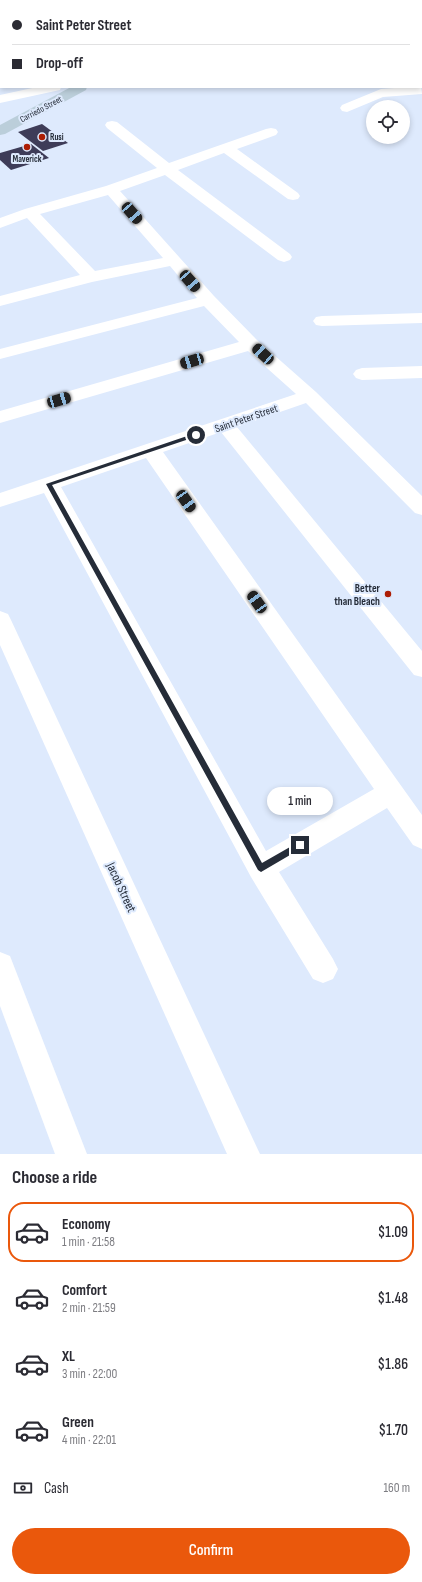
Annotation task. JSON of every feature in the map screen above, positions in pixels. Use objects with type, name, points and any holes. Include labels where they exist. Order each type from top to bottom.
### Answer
[{"type":"main road","name":"Carriedo Street","points":[[0,130],[79,88]]},
{"type":"street","points":[[0,99],[50,88]]},
{"type":"street","points":[[347,108],[381,93],[422,90]]},
{"type":"street","points":[[112,125],[167,169],[284,257]]},
{"type":"street","points":[[0,223],[30,212],[111,189],[271,132]]},
{"type":"street","points":[[226,148],[293,196]]},
{"type":"street","points":[[111,189],[208,300],[251,344],[309,396],[422,508]]},
{"type":"street","points":[[30,212],[91,277]]},
{"type":"street","points":[[3,295],[173,261]]},
{"type":"street","points":[[0,354],[208,300]]},
{"type":"street","points":[[322,321],[422,318]]},
{"type":"street","points":[[0,418],[251,344]]},
{"type":"street","points":[[362,374],[422,372]]},
{"type":"street","name":"Saint Peter Street","points":[[0,500],[309,396]]},
{"type":"street","points":[[226,425],[422,668]]},
{"type":"street","points":[[151,450],[422,837]]},
{"type":"street","points":[[49,484],[261,868],[323,969]]},
{"type":"street","name":"Jacob Street","points":[[0,620],[244,1154]]},
{"type":"street","points":[[261,868],[390,793]]},
{"type":"street","points":[[0,966],[71,1154]]},
{"type":"building","name":"Rusi","points":[[42,124],[68,143],[43,151],[18,132]]},
{"type":"building","points":[[31,144],[49,158],[11,170],[0,160],[0,153]]},
{"type":"place","name":"Rusi","points":[[42,137]]},
{"type":"place","name":"Maverick","points":[[27,147]]},
{"type":"place","name":"Better than Bleach","points":[[388,594]]},
{"type":"route","points":[[196,435],[49,484],[261,868],[300,845]]}]
